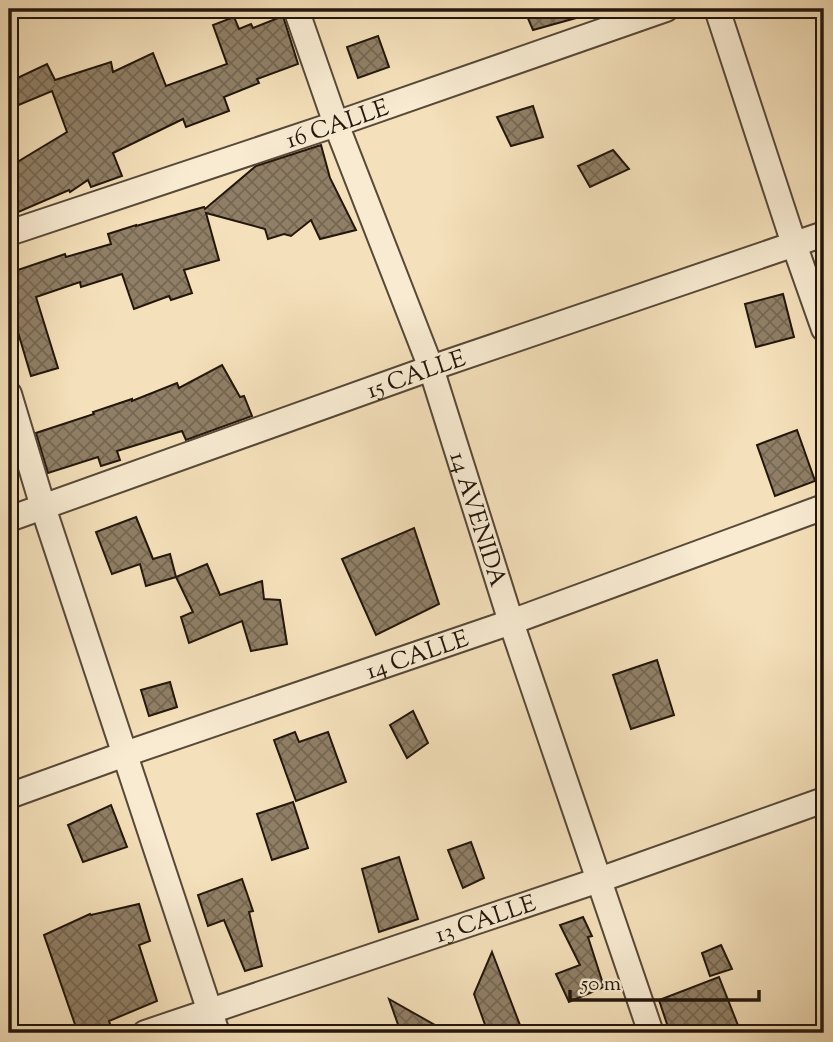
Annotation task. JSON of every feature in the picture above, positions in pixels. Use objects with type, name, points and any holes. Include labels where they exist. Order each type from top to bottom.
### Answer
[{"type":"street","name":"14 AVENIDA","points":[[296,9],[336,124],[432,368],[511,622],[651,1033]]},
{"type":"street","name":"16 CALLE","points":[[9,233],[336,124],[666,9]]},
{"type":"street","points":[[717,9],[824,329]]},
{"type":"street","name":"15 CALLE","points":[[9,519],[432,368],[824,234]]},
{"type":"street","points":[[9,394],[43,507],[213,1022]]},
{"type":"street","name":"14 CALLE","points":[[9,796],[511,622],[824,507]]},
{"type":"street","name":"13 CALLE","points":[[145,1033],[213,1022],[824,800]]},
{"type":"building","points":[[524,9],[586,9],[587,15],[533,30]]},
{"type":"building","points":[[283,16],[298,64],[257,79],[259,83],[224,97],[229,111],[186,127],[183,119],[113,153],[122,176],[91,187],[88,180],[70,192],[69,190],[9,216],[9,167],[67,132],[52,91],[9,109],[9,82],[47,64],[55,80],[111,62],[113,72],[153,53],[166,86],[227,64],[213,25],[234,17],[239,29],[251,24],[253,28]]},
{"type":"building","points":[[378,36],[389,67],[358,78],[347,47]]},
{"type":"building","points":[[533,106],[543,137],[511,146],[497,117]]},
{"type":"building","points":[[321,145],[330,178],[356,230],[320,239],[311,220],[291,236],[284,234],[268,239],[265,229],[206,213],[219,260],[184,270],[192,293],[171,300],[169,296],[134,309],[122,274],[81,287],[80,282],[36,297],[58,368],[31,376],[9,302],[9,273],[65,254],[66,257],[111,244],[108,234],[204,207],[205,209],[256,166]]},
{"type":"building","points":[[613,150],[629,169],[590,187],[578,166]]},
{"type":"building","points":[[783,294],[794,337],[756,347],[745,304]]},
{"type":"building","points":[[222,365],[240,397],[244,396],[252,416],[186,440],[182,431],[117,451],[120,460],[101,466],[98,457],[48,473],[36,433],[177,383],[179,388]]},
{"type":"building","points":[[797,430],[815,481],[775,496],[757,445]]},
{"type":"building","points":[[136,517],[153,559],[170,554],[176,577],[146,586],[140,564],[112,574],[96,532]]},
{"type":"building","points":[[414,528],[439,604],[376,635],[342,559]]},
{"type":"building","points":[[207,564],[220,595],[262,581],[264,599],[280,600],[287,644],[251,651],[242,621],[189,643],[181,617],[193,612],[176,577]]},
{"type":"building","points":[[657,660],[674,715],[631,729],[613,675]]},
{"type":"building","points":[[170,682],[177,707],[149,716],[141,690]]},
{"type":"building","points":[[413,711],[428,743],[407,758],[390,725]]},
{"type":"building","points":[[295,732],[299,742],[328,732],[346,782],[296,801],[274,740]]},
{"type":"building","points":[[293,802],[308,848],[272,860],[257,814]]},
{"type":"building","points":[[111,805],[127,847],[83,862],[68,825]]},
{"type":"building","points":[[471,842],[484,878],[463,888],[448,850]]},
{"type":"building","points":[[399,857],[418,919],[379,932],[362,869]]},
{"type":"building","points":[[242,879],[253,911],[249,912],[262,966],[245,971],[224,920],[208,926],[198,895]]},
{"type":"building","points":[[139,904],[150,941],[139,945],[157,1001],[109,1021],[113,1033],[78,1033],[44,935],[90,914]]},
{"type":"building","points":[[583,917],[592,936],[588,937],[604,987],[569,1002],[556,974],[580,965],[560,925]]},
{"type":"building","points":[[721,945],[732,969],[710,976],[702,953]]},
{"type":"building","points":[[492,952],[523,1033],[488,1033],[474,994]]},
{"type":"building","points":[[719,977],[741,1033],[670,1033],[659,1000]]},
{"type":"building","points":[[389,999],[449,1033],[401,1033]]}]
